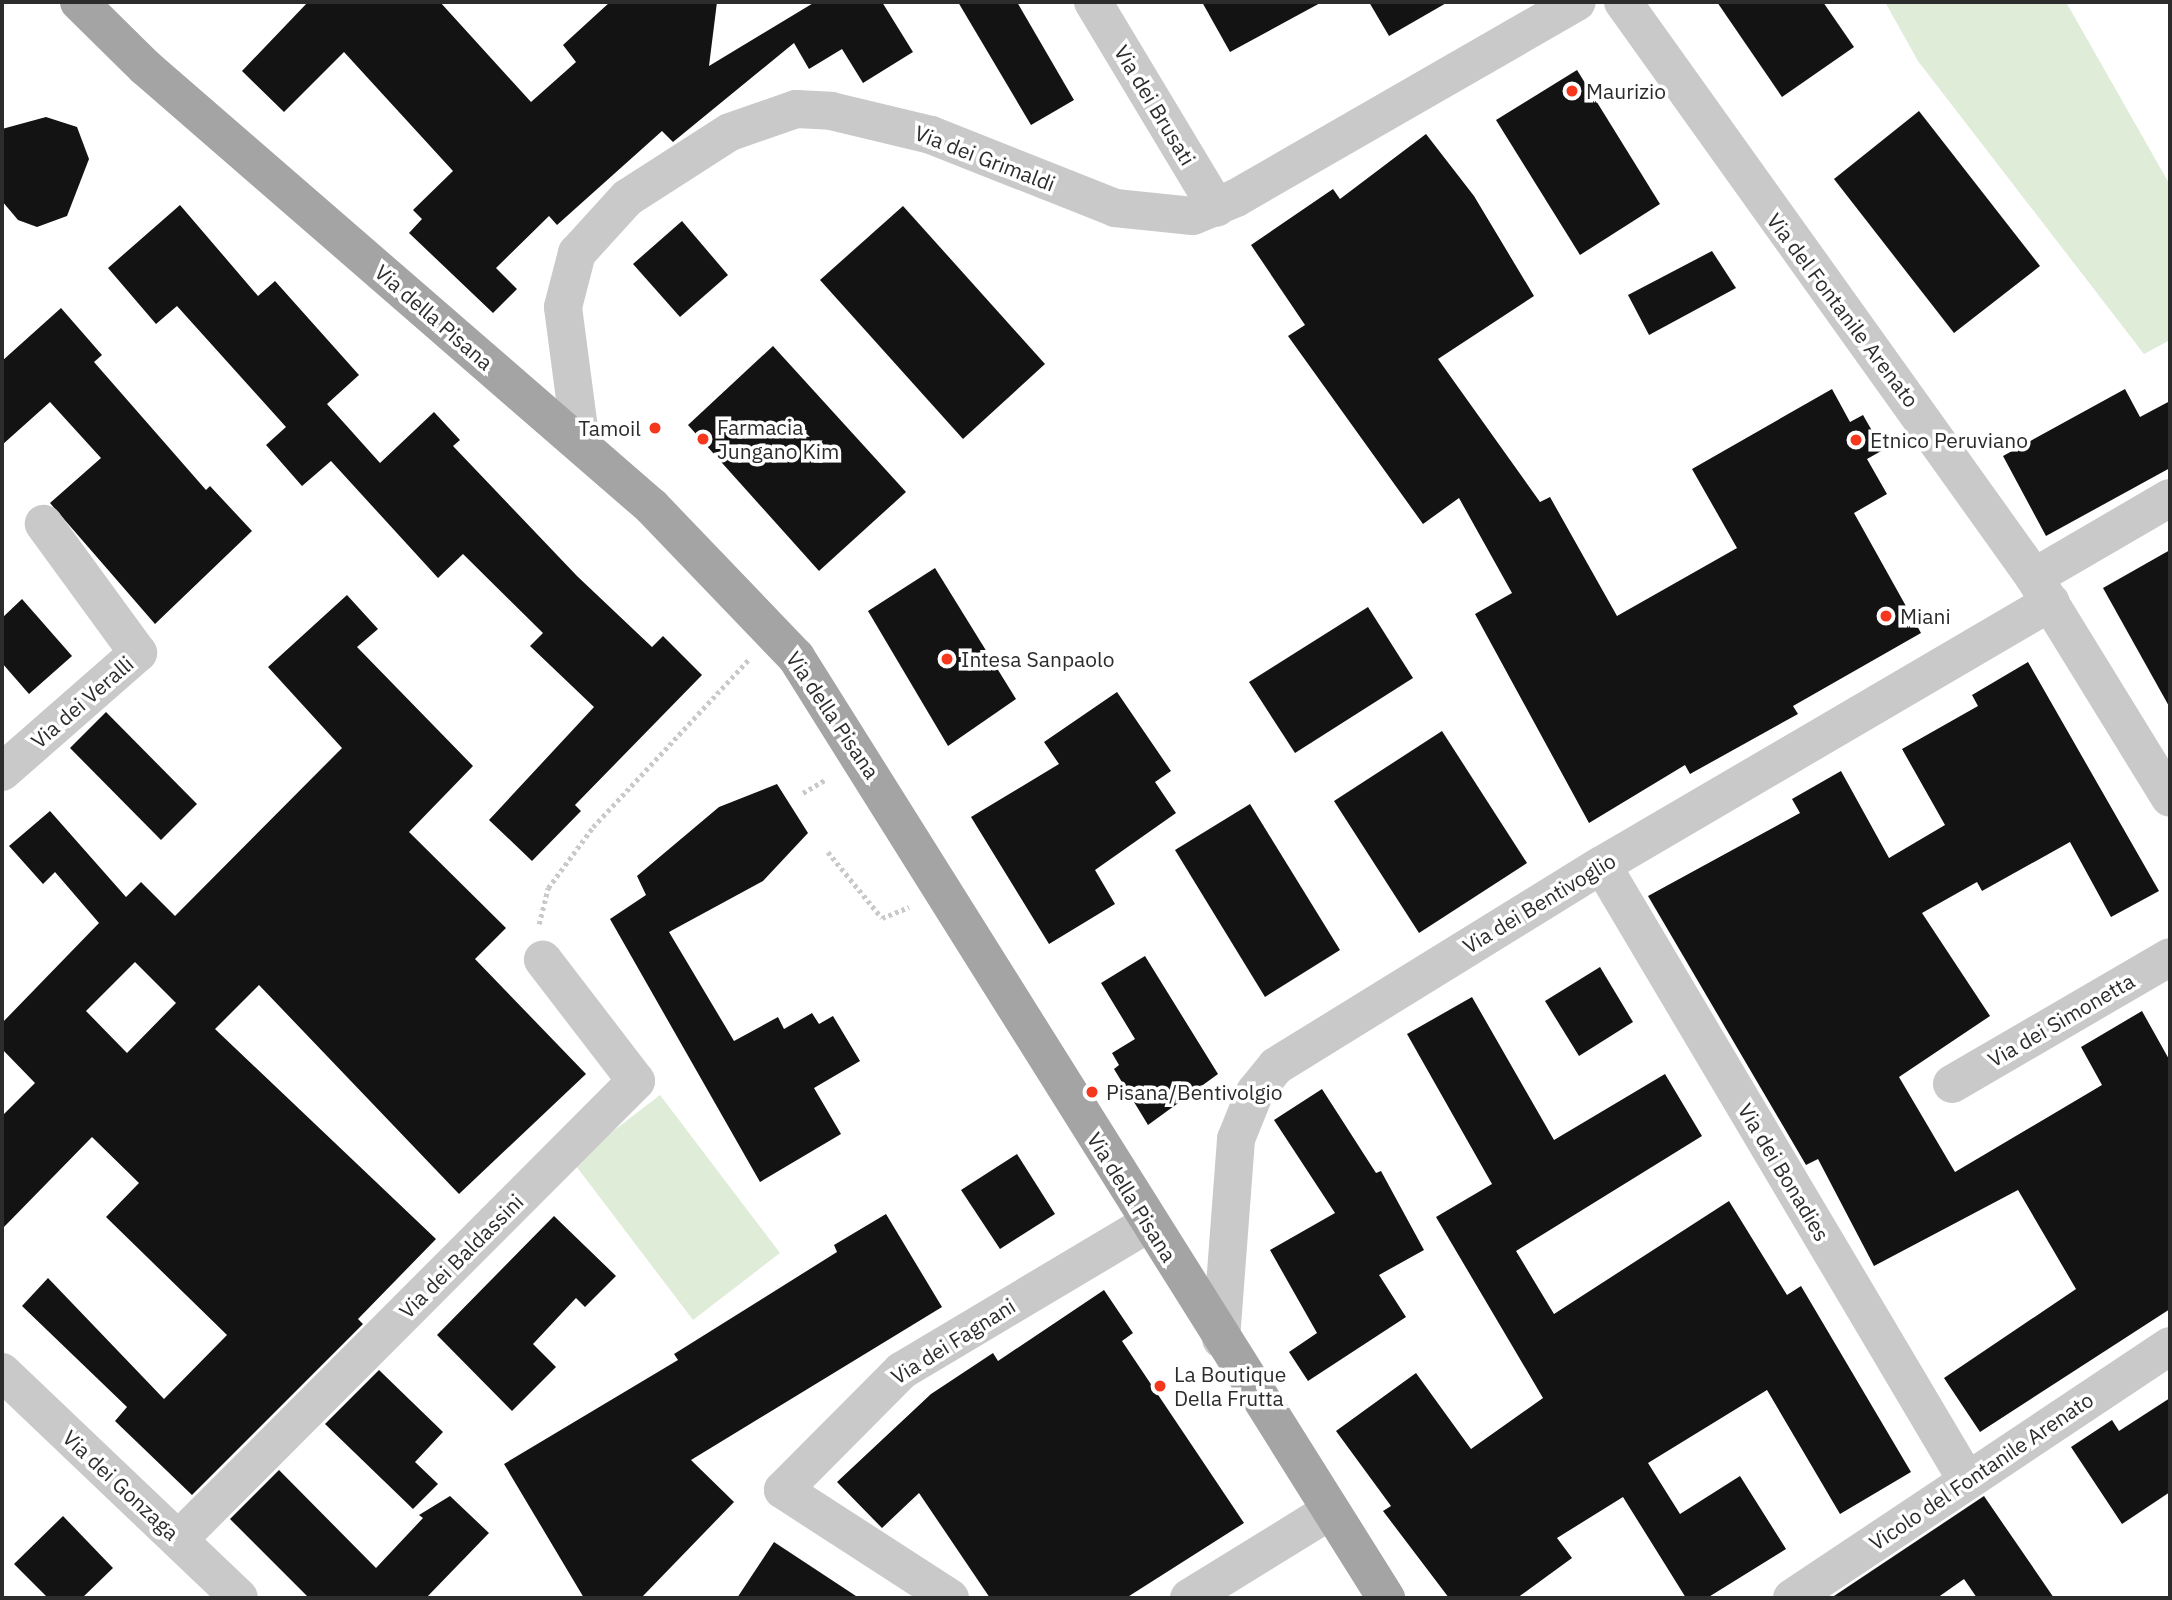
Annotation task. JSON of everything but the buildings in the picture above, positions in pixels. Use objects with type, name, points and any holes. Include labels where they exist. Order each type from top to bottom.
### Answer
[{"type":"main road","name":"Via della Pisana","points":[[79,2],[145,67],[581,444],[775,631],[831,706],[1148,1224],[1386,1598]]},
{"type":"street","name":"Via dei Brusati","points":[[1093,2],[1217,208]]},
{"type":"street","name":"Via dei Grimaldi","points":[[581,444],[564,307],[576,253],[606,216],[654,178],[760,119],[810,108],[856,116],[931,135],[1115,208],[1175,217],[1217,208],[1577,2]]},
{"type":"street","name":"Via del Fontanile Arenato","points":[[1623,2],[2043,589],[2170,798]]},
{"type":"street","name":"Via dei Bentivoglio","points":[[1222,1339],[1234,1149],[1268,1076],[1298,1048],[1602,865],[2043,589],[2170,498]]},
{"type":"street","name":"Via dei Veralli","points":[[2,772],[138,653],[44,524]]},
{"type":"street","name":"Via dei Bonadies","points":[[1602,865],[1966,1479]]},
{"type":"street","name":"Via dei Simonetta","points":[[1952,1084],[2170,957]]},
{"type":"street","name":"Via dei Baldassini","points":[[178,1539],[636,1081],[543,960]]},
{"type":"street","name":"Via dei Fagnani","points":[[950,1598],[783,1490],[901,1371],[1148,1224]]},
{"type":"street","name":"Vicolo del Fontanile Arenato","points":[[1792,1598],[1966,1479],[2170,1346]]},
{"type":"street","name":"Via dei Gonzaga","points":[[2,1372],[239,1598]]},
{"type":"street","points":[[1189,1598],[1330,1511]]},
{"type":"path","points":[[543,960],[537,942],[548,888],[593,827],[775,631]]},
{"type":"path","points":[[828,852],[882,918],[944,889]]},
{"type":"green space","points":[[1885,2],[2066,2],[2170,185],[2170,340],[2144,354],[1918,61]]},
{"type":"green space","points":[[660,1095],[780,1253],[693,1320],[573,1162]]},
{"type":"place","name":"Maurizio","points":[[1572,91]]},
{"type":"place","name":"Tamoil","points":[[655,428]]},
{"type":"place","name":"Farmacia Jungano Kim","points":[[703,439]]},
{"type":"place","name":"Etnico Peruviano","points":[[1856,440]]},
{"type":"place","name":"Miani","points":[[1886,616]]},
{"type":"place","name":"Intesa Sanpaolo","points":[[947,659]]},
{"type":"place","name":"Pisana/Bentivolgio","points":[[1092,1092]]},
{"type":"place","name":"La Boutique Della Frutta","points":[[1160,1386]]}]
